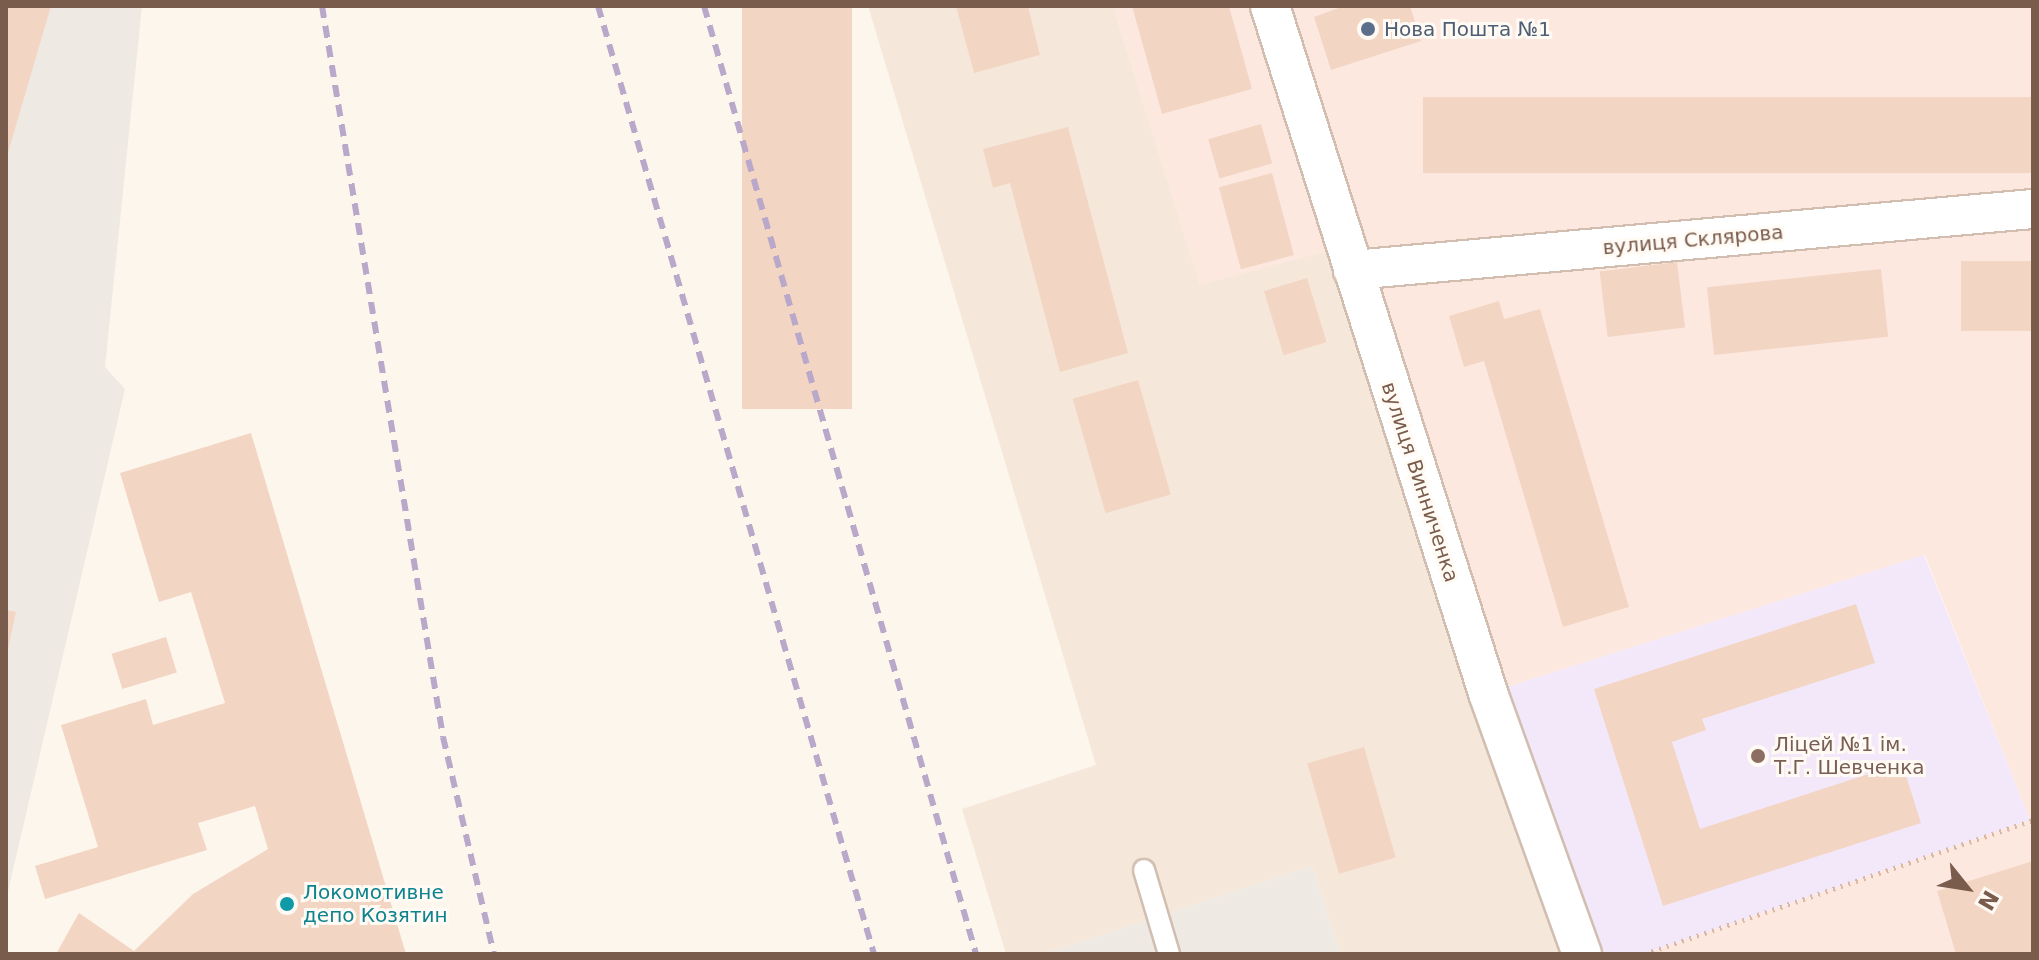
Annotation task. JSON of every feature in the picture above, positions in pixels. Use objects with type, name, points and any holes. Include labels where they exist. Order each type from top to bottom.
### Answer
[{"type":"street","name":"вулиця Винниченка","points":[[1270,6],[1488,693],[1582,954]]},
{"type":"street","name":"вулиця Склярова","points":[[1353,270],[2033,209]]},
{"type":"lane","points":[[1144,870],[1169,954]]},
{"type":"path","points":[[1644,954],[2033,820]]},
{"type":"shaded area","points":[[6,6],[142,6],[105,367],[125,389],[6,900]]},
{"type":"shaded area","points":[[868,6],[1113,6],[1200,284],[1345,246],[1582,954],[1340,954],[1312,866],[1043,954],[1006,954],[962,809],[1096,765]]},
{"type":"shaded area","points":[[1113,6],[2033,6],[2033,954],[1644,954],[2030,820],[1925,555],[1488,693],[1344,246],[1200,285]]},
{"type":"shaded area","name":"Ліцей №1 ім. Т.Г. Шевченка","points":[[1924,555],[2030,820],[1644,954],[1582,954],[1488,693]]},
{"type":"shaded area","points":[[1312,866],[1340,954],[1043,954]]},
{"type":"building","points":[[6,6],[51,6],[7,156],[6,156]]},
{"type":"building","points":[[742,6],[852,6],[852,409],[742,409]]},
{"type":"building","points":[[956,6],[1028,6],[1040,55],[974,73]]},
{"type":"building","points":[[1132,6],[1229,6],[1252,89],[1162,114]]},
{"type":"building","name":"Нова Пошта №1","points":[[1344,6],[1410,6],[1421,41],[1331,70],[1314,17]]},
{"type":"building","points":[[1423,97],[2033,97],[2033,173],[1423,173]]},
{"type":"building","points":[[1261,124],[1272,163],[1219,179],[1208,139]]},
{"type":"building","points":[[1068,127],[1128,353],[1060,372],[1010,183],[993,188],[983,149]]},
{"type":"building","points":[[1272,173],[1294,255],[1241,269],[1219,187]]},
{"type":"building","points":[[1961,261],[2033,261],[2033,331],[1961,331]]},
{"type":"building","points":[[1677,262],[1685,328],[1608,337],[1600,272]]},
{"type":"building","points":[[1881,269],[1888,337],[1714,355],[1707,287]]},
{"type":"building","points":[[1307,278],[1327,342],[1284,355],[1264,291]]},
{"type":"building","points":[[1499,301],[1504,319],[1540,309],[1629,607],[1563,627],[1484,361],[1464,367],[1449,316]]},
{"type":"building","points":[[1138,380],[1171,494],[1105,513],[1073,399]]},
{"type":"building","points":[[251,433],[406,954],[56,954],[79,913],[134,951],[193,894],[268,849],[255,806],[198,823],[207,850],[45,899],[35,866],[98,847],[61,725],[146,699],[153,725],[225,703],[191,592],[159,602],[120,473]]},
{"type":"building","points":[[1856,604],[1875,663],[1702,719],[1706,730],[1672,742],[1700,829],[1902,763],[1921,823],[1663,906],[1594,689]]},
{"type":"building","points":[[6,610],[16,612],[7,653],[6,653]]},
{"type":"building","points":[[166,637],[177,672],[122,689],[111,654]]},
{"type":"building","points":[[1364,747],[1396,858],[1339,874],[1307,763]]},
{"type":"building","points":[[2033,861],[2033,954],[1956,954],[1937,891]]},
{"type":"railway","points":[[322,6],[443,737],[494,954]]},
{"type":"railway","points":[[598,6],[874,954]]},
{"type":"railway","points":[[704,6],[976,954]]},
{"type":"place","name":"Нова Пошта №1","points":[[1368,29]]},
{"type":"place","name":"Ліцей №1 ім. Т.Г. Шевченка","points":[[1758,756]]},
{"type":"place","name":"Локомотивне депо Козятин","points":[[287,904]]}]
